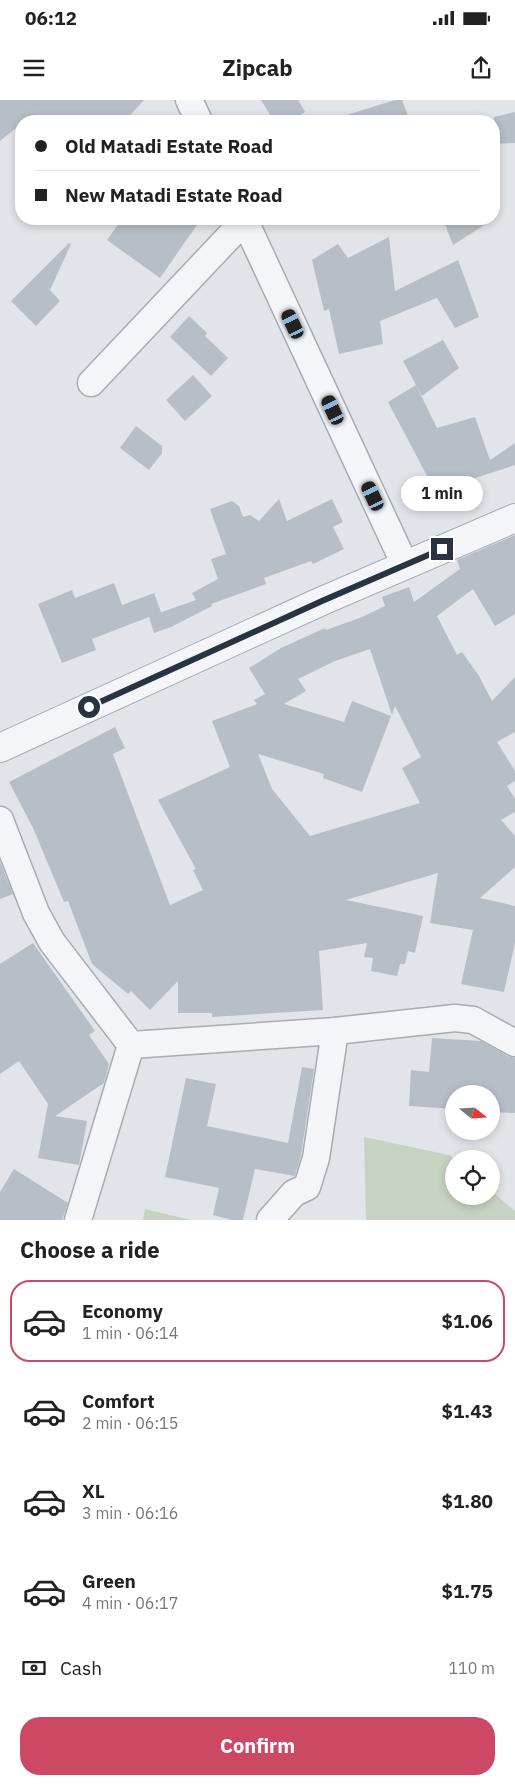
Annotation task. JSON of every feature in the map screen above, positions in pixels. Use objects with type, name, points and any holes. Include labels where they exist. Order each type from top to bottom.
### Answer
[{"type":"street","points":[[189,100],[196,115]]},
{"type":"street","points":[[91,383],[239,225]]},
{"type":"street","points":[[246,225],[405,565]]},
{"type":"street","points":[[0,748],[322,601],[515,518]]},
{"type":"street","points":[[0,820],[36,913],[52,942],[131,1045]]},
{"type":"street","points":[[131,1045],[335,1031],[455,1018],[473,1020],[515,1043]]},
{"type":"street","points":[[270,1220],[294,1193],[306,1187],[316,1158],[335,1031]]},
{"type":"street","points":[[78,1220],[131,1045]]},
{"type":"green space","points":[[364,1137],[445,1154],[445,1205],[500,1205],[500,1198],[515,1211],[515,1220],[366,1220]]},
{"type":"green space","points":[[145,1209],[191,1220],[143,1220]]},
{"type":"building","points":[[0,100],[144,100],[130,115],[15,115],[15,129],[0,141]]},
{"type":"building","points":[[261,100],[298,100],[305,112],[300,115],[270,115]]},
{"type":"building","points":[[395,100],[402,100],[408,115],[346,115]]},
{"type":"building","points":[[515,112],[515,143],[500,144],[500,116]]},
{"type":"building","points":[[118,225],[197,225],[160,278],[107,240]]},
{"type":"building","points":[[445,225],[485,225],[453,245]]},
{"type":"building","points":[[389,237],[395,291],[458,260],[479,317],[455,328],[437,298],[380,321],[383,344],[339,354],[329,309],[324,311],[312,260],[338,244],[348,258]]},
{"type":"building","points":[[69,243],[71,244],[50,290],[60,301],[36,326],[11,301]]},
{"type":"building","points":[[189,316],[207,333],[205,336],[228,358],[211,376],[170,337]]},
{"type":"building","points":[[443,340],[459,368],[422,396],[403,361]]},
{"type":"building","points":[[193,375],[212,396],[185,421],[166,400]]},
{"type":"building","points":[[416,385],[437,428],[475,417],[490,460],[515,443],[515,465],[435,491],[388,402]]},
{"type":"building","points":[[136,426],[162,446],[162,453],[149,470],[120,448]]},
{"type":"building","points":[[279,499],[287,521],[332,499],[343,522],[333,527],[344,549],[313,564],[311,561],[264,578],[266,584],[211,604],[212,606],[171,627],[154,633],[149,617],[92,639],[96,650],[62,663],[38,604],[72,590],[75,598],[114,583],[122,605],[154,593],[161,612],[159,613],[196,600],[192,593],[218,579],[211,559],[226,554],[210,509],[232,501],[239,506],[243,517],[250,515],[259,521]]},
{"type":"building","points":[[515,535],[515,614],[495,626],[473,589],[437,616],[457,655],[462,652],[479,676],[492,701],[515,677],[515,732],[497,742],[515,771],[515,781],[507,786],[515,799],[515,812],[501,820],[515,836],[515,867],[480,898],[515,906],[515,943],[504,992],[461,984],[473,930],[430,923],[438,873],[346,900],[423,916],[415,953],[408,951],[405,964],[400,964],[397,976],[371,971],[373,958],[364,957],[367,943],[319,951],[323,1010],[212,1017],[212,1013],[178,1013],[178,981],[150,1010],[131,991],[128,994],[92,964],[68,901],[64,902],[33,828],[9,782],[115,727],[125,748],[113,754],[170,905],[203,890],[193,870],[196,869],[158,800],[230,767],[212,721],[257,704],[254,700],[265,694],[249,668],[281,648],[325,628],[326,630],[362,617],[385,606],[382,597],[409,587],[414,602],[460,569],[457,560]],"holes":[[[370,649],[392,715],[395,706],[421,757],[402,768],[420,803],[310,836],[272,789],[258,754],[324,774],[323,778],[362,792],[391,716],[352,701],[344,722],[284,704],[306,691],[298,679],[335,661]]]},
{"type":"building","points":[[0,862],[13,894],[0,899]]},
{"type":"building","points":[[33,943],[95,1031],[89,1035],[109,1064],[104,1083],[55,1116],[87,1121],[79,1165],[38,1158],[48,1104],[19,1061],[0,1074],[0,964]]},
{"type":"building","points":[[432,1038],[481,1041],[515,1058],[515,1113],[500,1112],[500,1085],[445,1085],[445,1108],[409,1106],[411,1070],[429,1072]]},
{"type":"building","points":[[302,1067],[314,1069],[301,1155],[295,1176],[255,1169],[243,1220],[232,1220],[213,1215],[219,1188],[165,1177],[186,1078],[216,1084],[207,1126],[288,1143]]},
{"type":"building","points":[[14,1169],[68,1203],[62,1220],[0,1220],[0,1192]]},
{"type":"route","points":[[89,707],[322,601],[442,549]]}]
